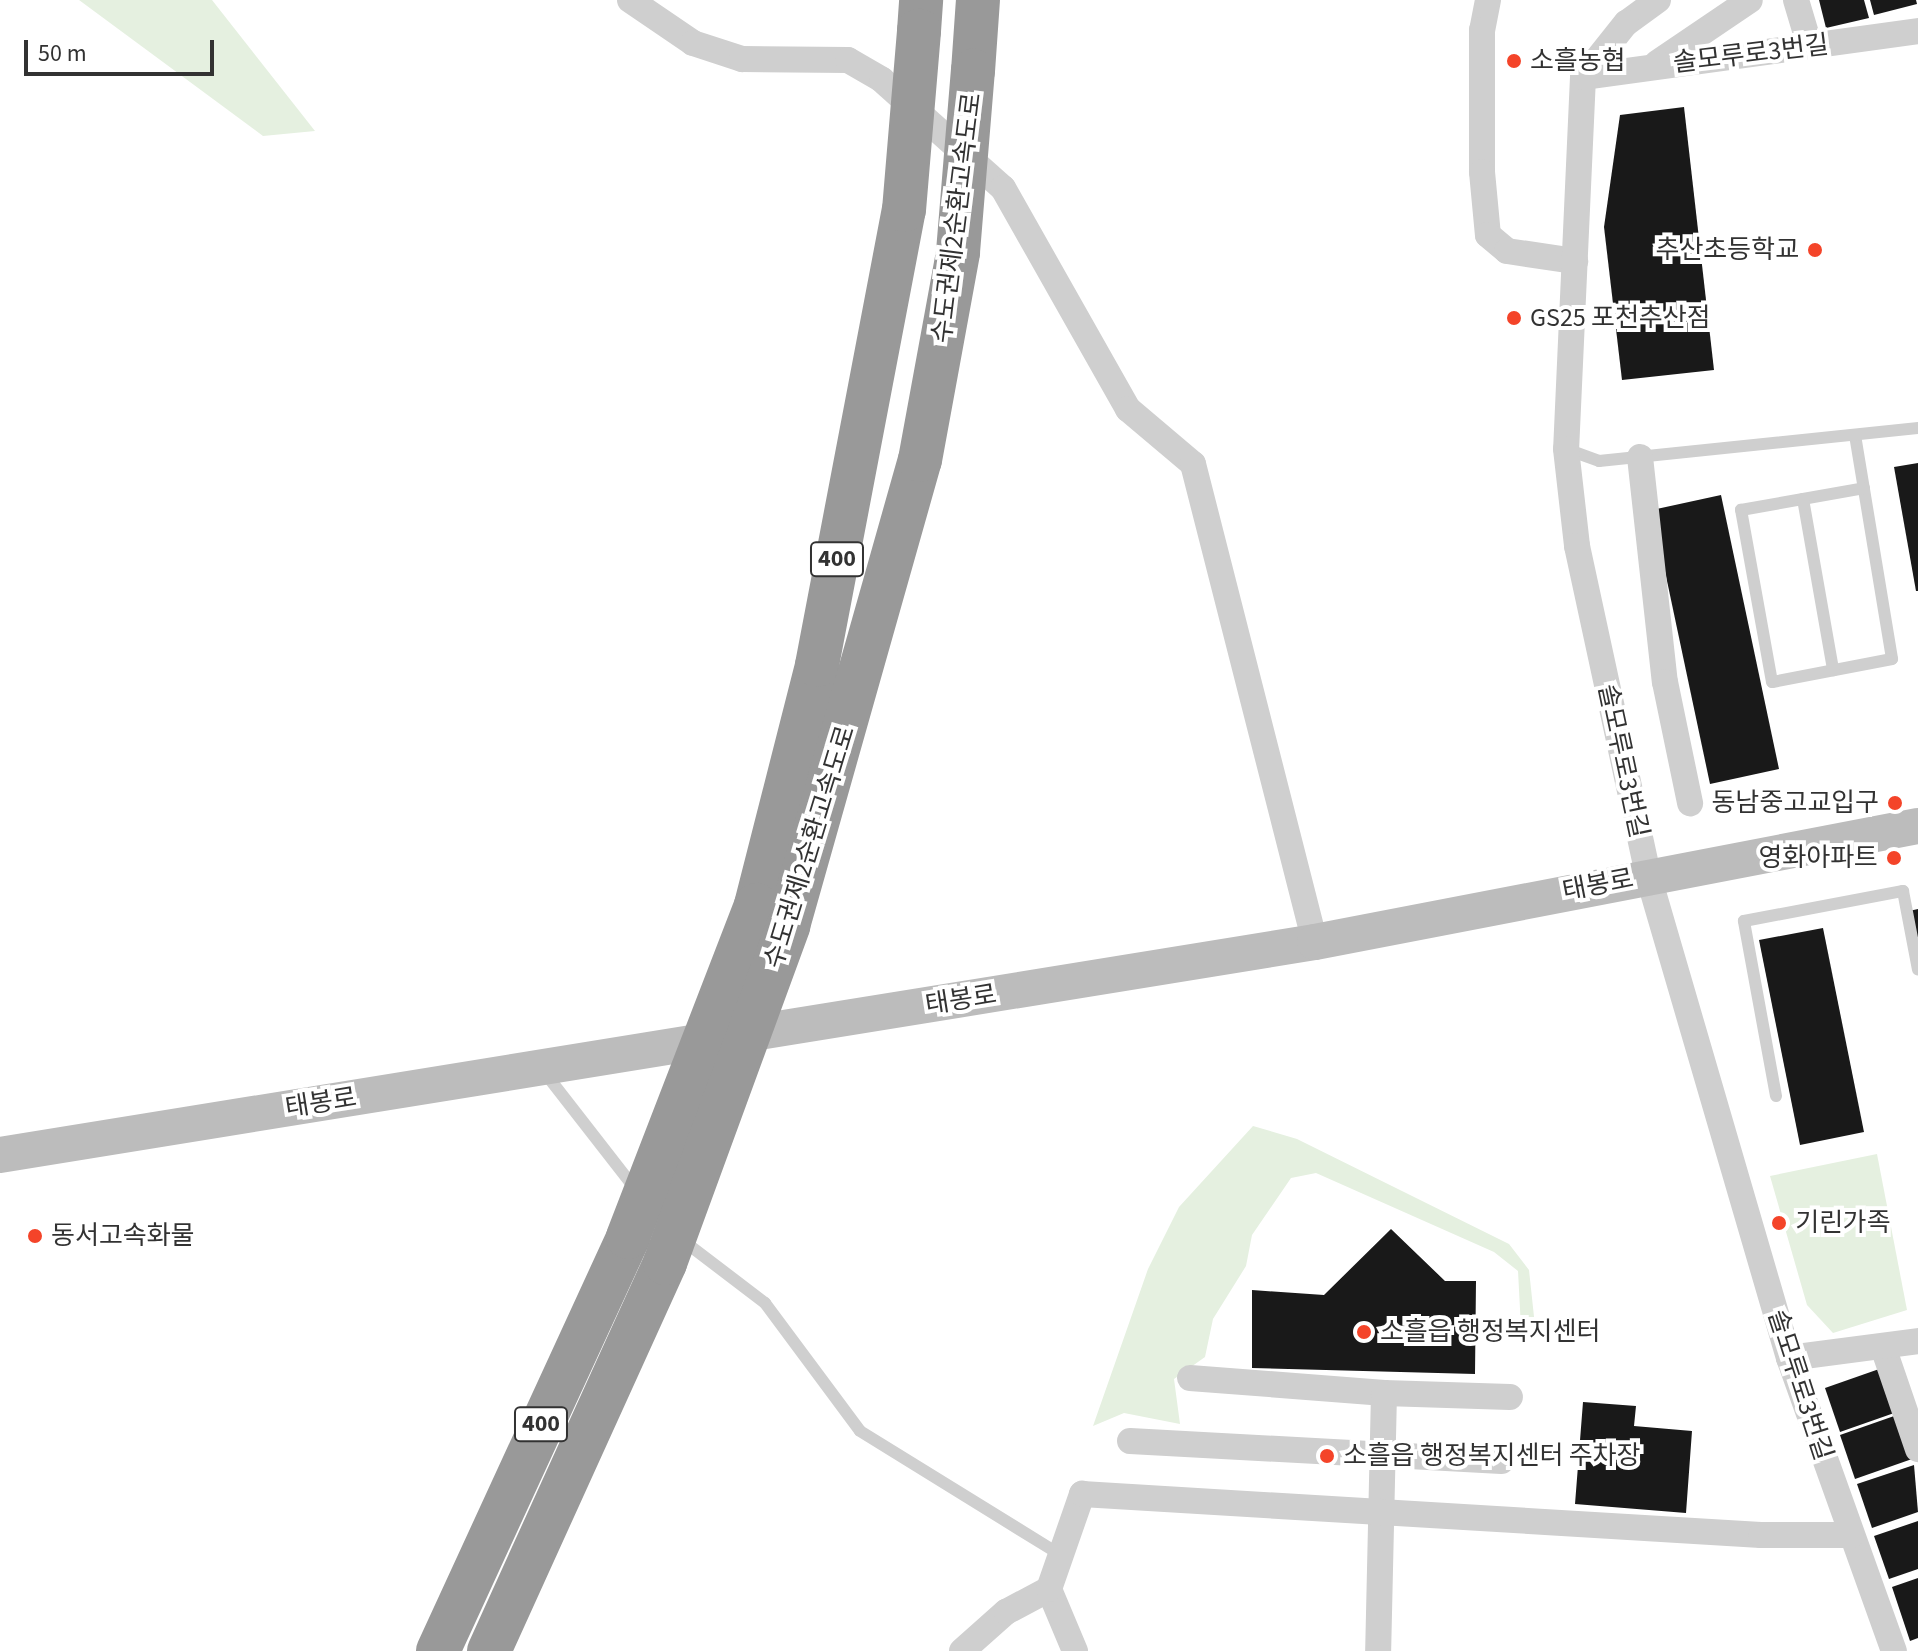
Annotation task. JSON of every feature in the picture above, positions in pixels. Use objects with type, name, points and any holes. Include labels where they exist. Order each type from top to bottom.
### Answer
[{"type":"highway","name":"수도권제2순환고속도로","points":[[492,1644],[653,1235],[772,916],[920,460],[958,252],[978,0]]},
{"type":"highway","name":"수도권제2순환고속도로","points":[[772,916],[904,210],[920,15]]},
{"type":"highway","name":"수도권제2순환고속도로","points":[[448,1632],[653,1235]]},
{"type":"main road","name":"태봉로","points":[[0,1155],[1315,942],[1648,875],[1918,826]]},
{"type":"street","points":[[630,0],[693,43],[742,59],[848,60],[882,80],[1003,188],[1128,409],[1193,464],[1315,942]]},
{"type":"street","points":[[1488,0],[1482,46],[1488,235],[1507,251],[1575,261]]},
{"type":"street","points":[[1583,77],[1626,23],[1658,0]]},
{"type":"street","points":[[1652,67],[1750,0]]},
{"type":"street","points":[[1796,0],[1810,47]]},
{"type":"street","name":"솔모루로3번길","points":[[1894,1651],[1789,1358],[1648,875],[1577,546],[1566,449],[1583,77],[1918,31]]},
{"type":"street","points":[[1640,457],[1665,682],[1690,803]]},
{"type":"street","points":[[1789,1358],[1918,1341]]},
{"type":"street","points":[[1883,1347],[1918,1449]]},
{"type":"street","points":[[1190,1378],[1384,1393],[1510,1397]]},
{"type":"street","points":[[1378,1651],[1384,1393]]},
{"type":"street","points":[[1130,1441],[1382,1457],[1501,1461]]},
{"type":"street","points":[[1075,1651],[1049,1589],[1082,1494],[1379,1514],[1851,1535]]},
{"type":"street","points":[[962,1651],[1006,1612],[1049,1589]]},
{"type":"lane","points":[[1566,449],[1599,461],[1918,428]]},
{"type":"lane","points":[[1855,435],[1864,488],[1892,659],[1772,682],[1741,510],[1864,488]]},
{"type":"lane","points":[[1803,499],[1833,670]]},
{"type":"lane","points":[[1776,1096],[1744,921],[1903,891],[1918,970]]},
{"type":"lane","points":[[541,1068],[653,1235],[765,1303],[860,1431],[1061,1555]]},
{"type":"green space","points":[[79,0],[212,0],[315,131],[263,136]]},
{"type":"green space","points":[[1253,1126],[1297,1139],[1509,1244],[1529,1270],[1535,1326],[1521,1328],[1518,1271],[1494,1252],[1316,1173],[1291,1178],[1252,1235],[1246,1266],[1213,1319],[1205,1357],[1174,1379],[1180,1424],[1124,1413],[1093,1426],[1148,1269],[1179,1207]]},
{"type":"green space","points":[[1877,1154],[1907,1310],[1833,1333],[1807,1305],[1770,1176]]},
{"type":"building","points":[[1819,0],[1864,0],[1869,18],[1826,28]]},
{"type":"building","points":[[1870,0],[1916,0],[1917,4],[1874,15]]},
{"type":"building","points":[[1684,107],[1714,370],[1622,380],[1604,227],[1620,115]]},
{"type":"building","points":[[1918,463],[1918,591],[1916,591],[1894,467]]},
{"type":"building","points":[[1721,495],[1779,769],[1710,784],[1652,510]]},
{"type":"building","points":[[1918,909],[1918,950],[1909,911]]},
{"type":"building","points":[[1823,928],[1864,1132],[1800,1145],[1759,940]]},
{"type":"building","name":"소흘읍 행정복지센터","points":[[1391,1229],[1445,1281],[1476,1281],[1475,1374],[1252,1368],[1252,1290],[1324,1295]]},
{"type":"building","points":[[1882,1368],[1897,1412],[1840,1432],[1825,1388]]},
{"type":"building","points":[[1583,1402],[1636,1406],[1634,1426],[1692,1431],[1686,1513],[1575,1504]]},
{"type":"building","points":[[1897,1415],[1912,1459],[1855,1479],[1840,1435]]},
{"type":"building","points":[[1914,1465],[1918,1512],[1872,1528],[1857,1484]]},
{"type":"building","points":[[1918,1521],[1918,1569],[1889,1579],[1874,1536]]},
{"type":"building","points":[[1918,1578],[1918,1638],[1910,1641],[1892,1587]]},
{"type":"place","name":"소흘농협","points":[[1514,61]]},
{"type":"place","name":"추산초등학교","points":[[1815,250]]},
{"type":"place","name":"GS25 포천추산점","points":[[1514,318]]},
{"type":"place","name":"동남중고교입구","points":[[1895,803]]},
{"type":"place","name":"영화아파트","points":[[1894,858]]},
{"type":"place","name":"기린가족","points":[[1779,1223]]},
{"type":"place","name":"동서고속화물","points":[[35,1236]]},
{"type":"place","name":"소흘읍 행정복지센터","points":[[1364,1332]]},
{"type":"place","name":"소흘읍 행정복지센터 주차장","points":[[1327,1456]]}]
